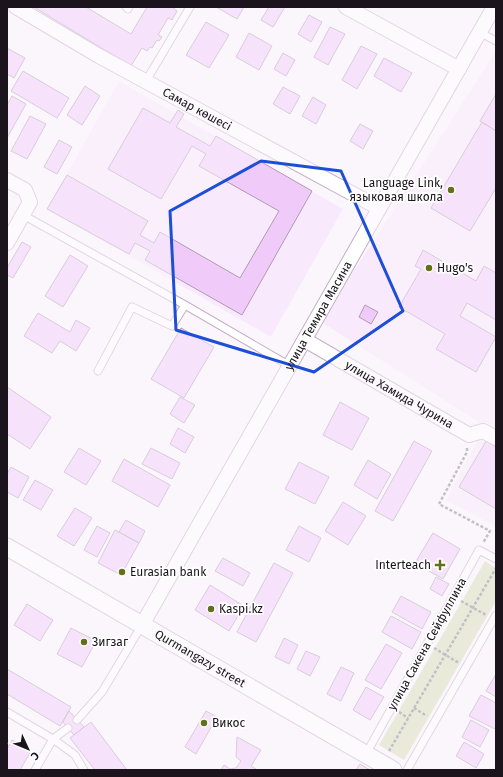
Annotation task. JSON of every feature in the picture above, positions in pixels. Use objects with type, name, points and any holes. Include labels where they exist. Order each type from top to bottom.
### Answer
[{"type":"street","name":"Самар көшесі","points":[[16,7],[99,56],[379,208]]},
{"type":"street","points":[[346,7],[459,69]]},
{"type":"street","name":"улица Темира Масина","points":[[142,625],[379,208],[481,33],[494,7]]},
{"type":"street","points":[[7,180],[25,190],[30,202],[7,243]]},
{"type":"street","name":"улица Хамида Чурина","points":[[305,340],[469,435]]},
{"type":"street","points":[[469,435],[483,431],[496,438]]},
{"type":"street","name":"Qurmangazy street","points":[[7,547],[393,770]]},
{"type":"lane","points":[[146,81],[190,7]]},
{"type":"lane","points":[[481,33],[496,41]]},
{"type":"lane","points":[[23,215],[185,305],[290,366]]},
{"type":"lane","points":[[98,370],[132,307],[172,326],[185,305]]},
{"type":"lane","points":[[479,550],[496,559]]},
{"type":"lane","name":"улица Сакена Сейфуллина","points":[[366,754],[479,550]]},
{"type":"lane","points":[[407,770],[495,617]]},
{"type":"lane","points":[[77,720],[102,692],[142,625]]},
{"type":"lane","points":[[7,712],[53,739],[75,755],[84,770]]},
{"type":"lane","points":[[35,770],[53,739],[68,728]]},
{"type":"path","points":[[469,435],[467,452],[439,504],[490,531],[479,550]]},
{"type":"path","points":[[389,751],[496,567]]},
{"type":"path","points":[[453,596],[473,608],[495,617]]},
{"type":"path","points":[[427,644],[466,668]]},
{"type":"path","points":[[414,708],[435,721]]},
{"type":"highlighted area","points":[[261,161],[341,171],[403,311],[314,372],[176,330],[170,211]]},
{"type":"shaded area","points":[[496,51],[496,527],[446,500],[485,426],[321,322]]},
{"type":"shaded area","points":[[119,81],[343,209],[271,337],[47,209]]},
{"type":"green space","points":[[485,561],[496,568],[496,601],[404,760],[379,745]]},
{"type":"building","points":[[34,7],[86,7],[131,34],[147,7],[174,7],[173,8],[177,11],[172,20],[168,18],[158,35],[162,37],[159,41],[157,40],[152,48],[150,47],[147,51],[142,48],[131,66]]},
{"type":"building","points":[[216,7],[244,7],[237,19]]},
{"type":"building","points":[[269,7],[285,7],[273,27],[261,20]]},
{"type":"building","points":[[309,15],[322,22],[311,42],[298,34]]},
{"type":"building","points":[[206,22],[229,35],[209,68],[186,55]]},
{"type":"building","points":[[330,27],[345,34],[328,65],[314,57]]},
{"type":"building","points":[[249,33],[272,46],[259,70],[236,57]]},
{"type":"building","points":[[361,46],[377,54],[357,89],[342,80]]},
{"type":"building","points":[[7,48],[25,58],[14,78],[7,74]]},
{"type":"building","points":[[283,53],[295,60],[286,76],[274,69]]},
{"type":"building","points":[[384,58],[412,73],[401,92],[374,76]]},
{"type":"building","points":[[23,71],[69,98],[57,118],[11,91]]},
{"type":"building","points":[[85,86],[100,96],[82,125],[67,115]]},
{"type":"building","points":[[283,87],[300,96],[290,114],[273,104]]},
{"type":"building","points":[[496,94],[496,131],[480,121]]},
{"type":"building","points":[[12,96],[26,104],[7,138],[7,105]]},
{"type":"building","points":[[313,97],[326,105],[316,124],[302,116]]},
{"type":"building","points":[[143,108],[170,123],[178,110],[184,114],[176,127],[210,146],[216,136],[312,191],[242,315],[145,260],[150,251],[135,243],[129,254],[47,209],[67,175],[148,221],[140,235],[154,243],[160,232],[240,278],[279,211],[199,166],[206,154],[192,146],[161,199],[108,169]]},
{"type":"building","points":[[30,116],[46,124],[27,159],[11,151]]},
{"type":"building","points":[[482,122],[496,131],[496,188],[470,231],[431,208]]},
{"type":"building","points":[[360,124],[373,131],[363,149],[350,141]]},
{"type":"building","points":[[59,140],[72,147],[57,174],[44,167]]},
{"type":"building","points":[[22,242],[31,247],[13,278],[7,275],[7,268]]},
{"type":"building","points":[[423,250],[476,281],[484,266],[496,273],[496,320],[467,303],[460,316],[496,337],[476,372],[436,349],[445,334],[399,307],[421,269],[415,266]]},
{"type":"building","points":[[70,255],[88,266],[63,307],[45,296]]},
{"type":"building","points":[[365,305],[378,312],[371,324],[359,317]]},
{"type":"building","points":[[38,313],[70,332],[76,320],[90,328],[76,351],[60,341],[52,353],[24,336]]},
{"type":"building","points":[[181,328],[214,347],[184,398],[151,379]]},
{"type":"building","points":[[7,387],[51,417],[30,449],[7,434]]},
{"type":"building","points":[[180,397],[195,405],[184,423],[170,414]]},
{"type":"building","points":[[340,402],[369,418],[352,450],[323,435]]},
{"type":"building","points":[[178,428],[194,437],[185,453],[170,444]]},
{"type":"building","points":[[414,441],[432,451],[393,521],[375,511]]},
{"type":"building","points":[[486,441],[496,447],[496,509],[459,487]]},
{"type":"building","points":[[79,448],[101,461],[86,485],[64,472]]},
{"type":"building","points":[[151,448],[180,463],[172,479],[142,464]]},
{"type":"building","points":[[124,459],[170,485],[158,507],[112,481]]},
{"type":"building","points":[[368,460],[391,474],[377,499],[354,485]]},
{"type":"building","points":[[299,462],[329,477],[315,504],[285,489]]},
{"type":"building","points":[[11,467],[29,477],[18,498],[7,492],[7,474]]},
{"type":"building","points":[[35,480],[53,490],[41,510],[23,500]]},
{"type":"building","points":[[343,502],[366,516],[348,545],[325,531]]},
{"type":"building","points":[[75,508],[92,518],[74,546],[57,536]]},
{"type":"building","points":[[126,520],[145,531],[139,543],[119,532]]},
{"type":"building","points":[[97,526],[110,533],[97,557],[84,550]]},
{"type":"building","points":[[299,526],[321,538],[309,562],[286,550]]},
{"type":"building","points":[[115,530],[139,543],[121,575],[98,563]]},
{"type":"building","points":[[433,533],[460,549],[443,579],[415,563]]},
{"type":"building","points":[[223,558],[250,573],[243,586],[215,571]]},
{"type":"building","points":[[274,563],[293,573],[256,642],[237,632]]},
{"type":"building","points":[[436,577],[449,584],[442,596],[430,589]]},
{"type":"building","points":[[210,585],[244,606],[229,631],[195,610]]},
{"type":"building","points":[[401,596],[431,612],[422,629],[392,612]]},
{"type":"building","points":[[27,604],[53,620],[40,641],[14,625]]},
{"type":"building","points":[[391,616],[421,632],[412,649],[382,632]]},
{"type":"building","points":[[71,628],[96,641],[82,667],[57,654]]},
{"type":"building","points":[[284,638],[298,645],[289,664],[275,657]]},
{"type":"building","points":[[386,644],[402,653],[381,689],[365,680]]},
{"type":"building","points":[[306,651],[320,657],[310,676],[297,669]]},
{"type":"building","points":[[341,667],[354,673],[341,701],[327,694]]},
{"type":"building","points":[[7,669],[71,707],[60,726],[7,694]]},
{"type":"building","points":[[496,674],[496,697],[486,691]]},
{"type":"building","points":[[366,687],[384,697],[370,720],[353,710]]},
{"type":"building","points":[[481,695],[496,703],[495,729],[469,716]]},
{"type":"building","points":[[69,711],[84,727],[74,735],[63,722]]},
{"type":"building","points":[[206,711],[217,717],[196,754],[185,747]]},
{"type":"building","points":[[471,720],[489,730],[480,747],[462,737]]},
{"type":"building","points":[[91,722],[127,770],[95,770],[70,738]]},
{"type":"building","points":[[237,737],[261,750],[251,766],[256,769],[255,770],[221,770],[224,765],[230,769],[236,768],[241,761],[236,757]]},
{"type":"building","points":[[12,740],[31,751],[20,770],[7,770],[7,749]]},
{"type":"building","points":[[464,742],[484,754],[476,768],[456,756]]},
{"type":"building","points":[[360,764],[370,770],[356,770]]},
{"type":"place","name":"Language Link, языковая школа","points":[[451,190]]},
{"type":"place","name":"Hugo's","points":[[429,268]]},
{"type":"place","name":"Interteach","points":[[440,565]]},
{"type":"place","name":"Eurasian bank","points":[[122,572]]},
{"type":"place","name":"Kaspi.kz","points":[[211,609]]},
{"type":"place","name":"Зигзаг","points":[[84,642]]},
{"type":"place","name":"Викос","points":[[204,723]]}]
